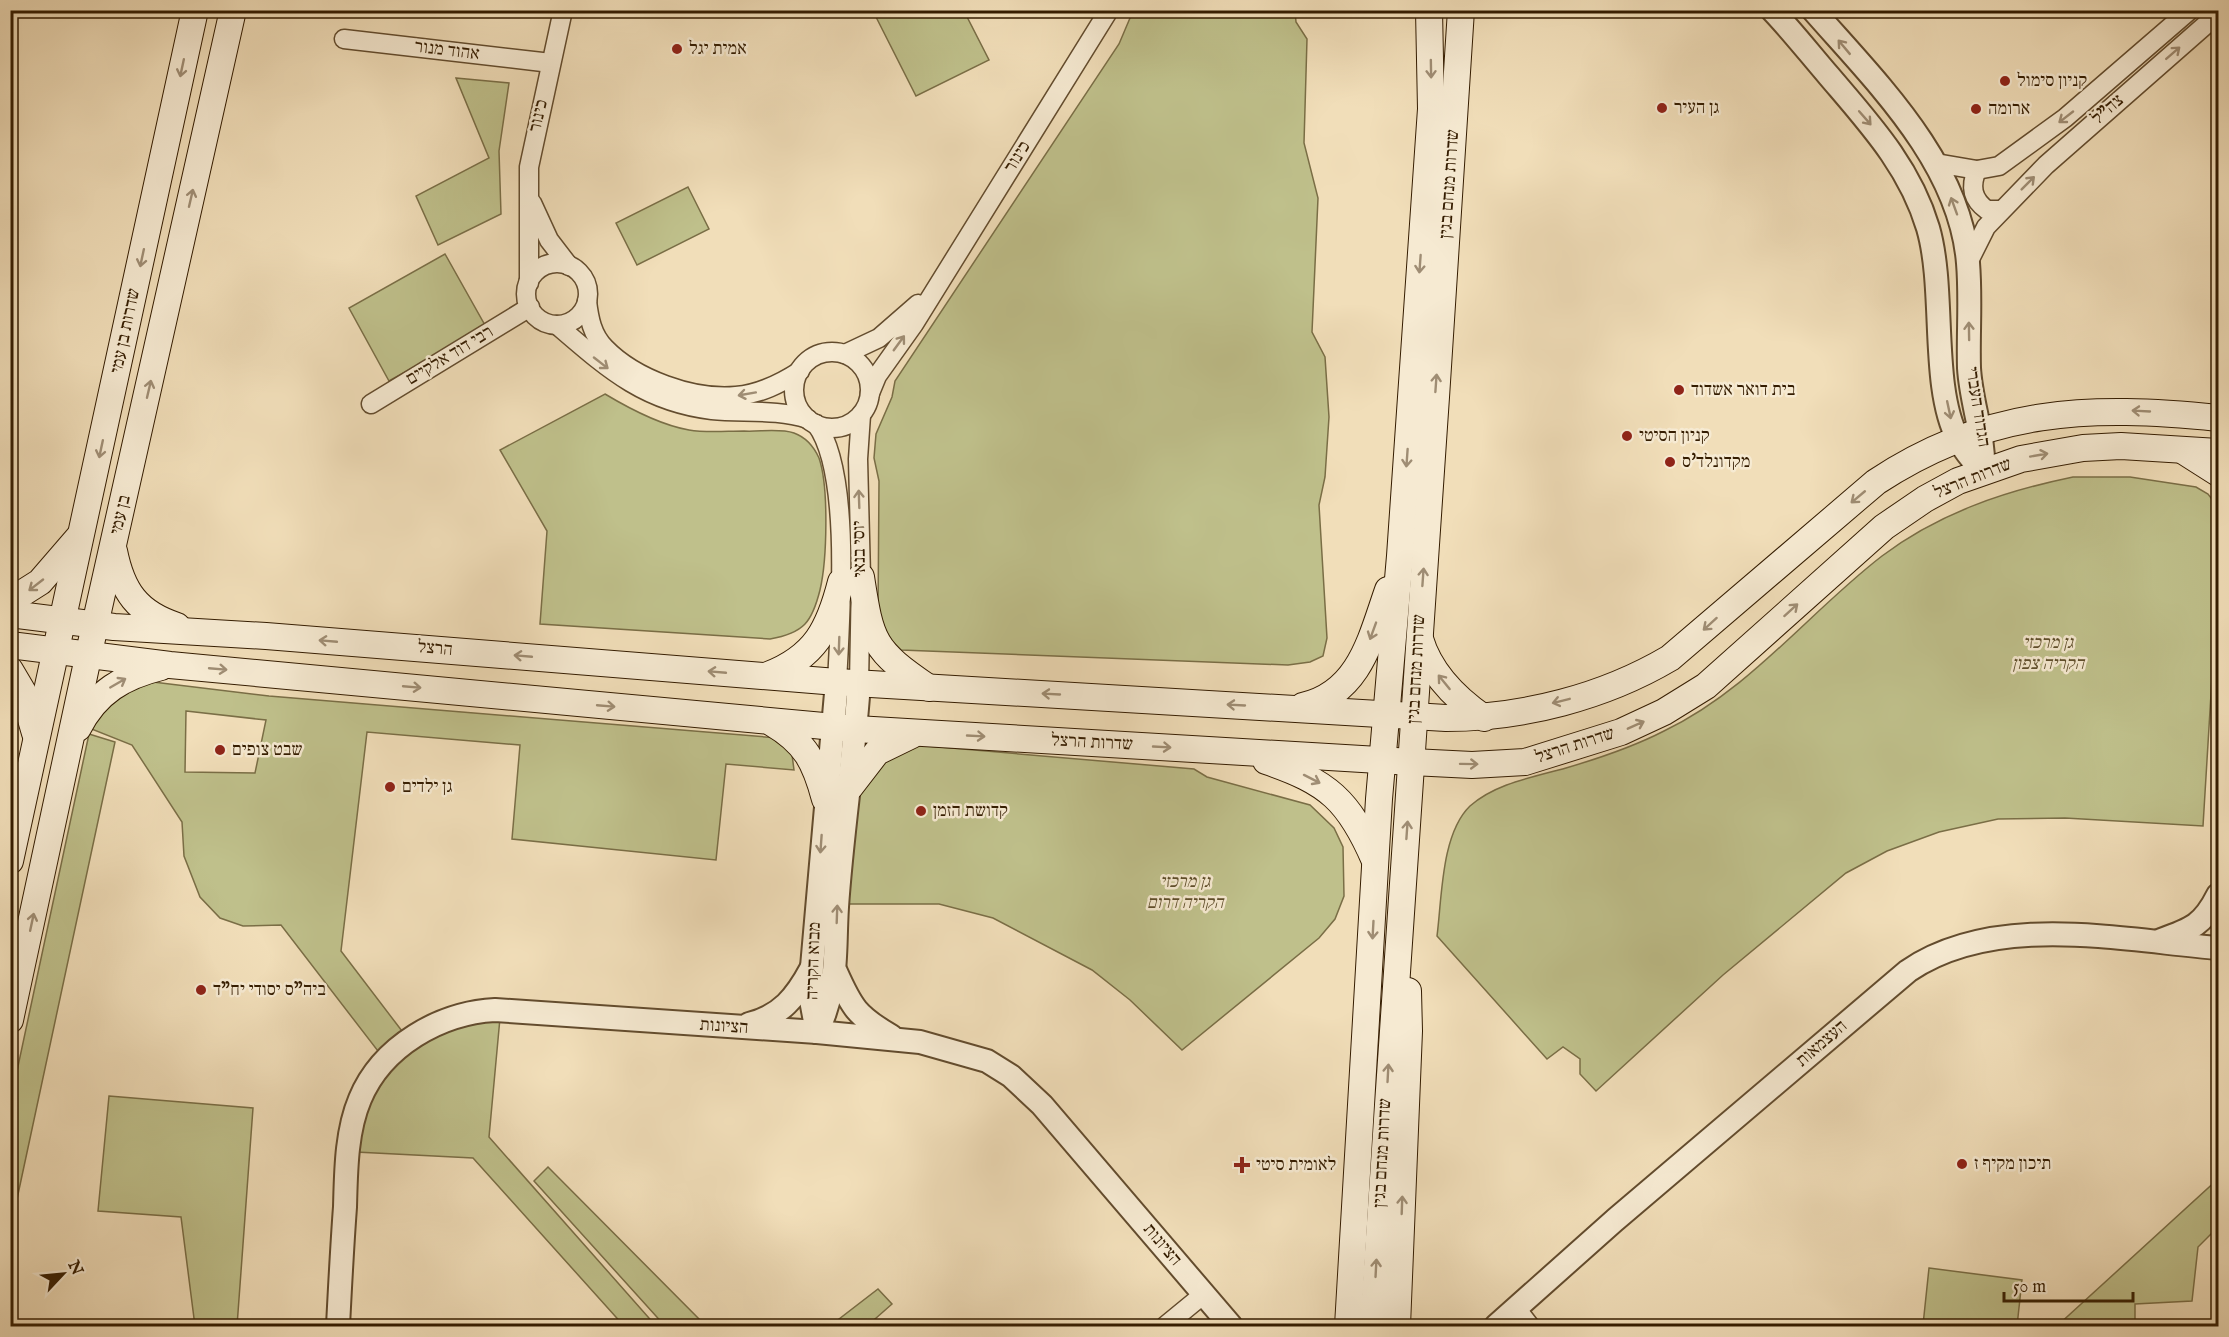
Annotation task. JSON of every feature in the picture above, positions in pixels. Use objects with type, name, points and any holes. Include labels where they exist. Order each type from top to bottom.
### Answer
[{"type":"main road","name":"שדרות בן עמי","points":[[55,650],[84,530],[195,10]]},
{"type":"main road","name":"בן עמי","points":[[10,1020],[95,625],[233,10]]},
{"type":"main road","name":"שדרות מנחם בגין","points":[[1348,1326],[1382,760],[1400,556],[1431,109],[1429,10]]},
{"type":"main road","name":"שדרות מנחם בגין","points":[[1373,1326],[1390,1038],[1412,762],[1461,10]]},
{"type":"main road","points":[[848,682],[1414,716],[1484,718],[1590,694],[1652,668],[1690,642],[1876,482],[1905,463],[1969,434],[2055,415],[2102,411],[2147,411],[2218,418]]},
{"type":"main road","name":"שדרות הרצל","points":[[770,721],[918,733],[1412,762],[1472,765],[1525,762],[1621,732],[1664,712],[1714,680],[1899,515],[1943,488],[2032,456],[2083,448],[2121,446],[2218,452]]},
{"type":"main road","points":[[2182,450],[2218,473]]},
{"type":"main road","points":[[10,601],[28,591],[53,570],[84,530]]},
{"type":"main road","points":[[113,548],[123,585],[130,596],[158,619],[191,631]]},
{"type":"main road","points":[[1295,708],[1324,698],[1338,690],[1356,672],[1400,556]]},
{"type":"main road","points":[[765,676],[784,669],[812,649],[851,579]]},
{"type":"main road","points":[[851,579],[875,641],[900,668],[929,688]]},
{"type":"main road","name":"הרצל","points":[[10,614],[95,625],[848,682]]},
{"type":"main road","points":[[1419,636],[1428,659],[1441,679],[1455,695],[1484,718]]},
{"type":"main road","points":[[10,645],[170,664],[770,721],[803,745],[819,778],[825,799]]},
{"type":"main road","points":[[10,861],[55,650]]},
{"type":"main road","points":[[70,744],[84,716],[112,686],[136,674],[170,664]]},
{"type":"main road","points":[[10,670],[32,715],[36,743]]},
{"type":"main road","points":[[850,787],[877,752],[918,733]]},
{"type":"main road","points":[[1237,751],[1308,776],[1328,789],[1346,807],[1358,825],[1377,865]]},
{"type":"main road","points":[[1397,1326],[1409,1031],[1408,981],[1401,913]]},
{"type":"main road","points":[[1330,1326],[1350,1064],[1371,970]]},
{"type":"street","name":"כינור","points":[[529,283],[528,187],[532,147],[563,10]]},
{"type":"street","name":"כינור","points":[[870,393],[877,376],[914,324],[1096,33],[1108,10]]},
{"type":"street","name":"הגדוד העברי","points":[[1772,10],[1876,132],[1905,170],[1915,190],[1932,249],[1940,310],[1942,362],[1948,410],[1984,450],[1983,472]]},
{"type":"street","name":"הגדוד העברי","points":[[1813,10],[1917,133],[1936,163],[1962,228],[1968,262],[1970,369],[1974,404],[1969,434]]},
{"type":"street","name":"צה\"ל","points":[[1936,163],[1977,170],[1999,166],[2065,118],[2190,10]]},
{"type":"street","name":"צה\"ל","points":[[1968,262],[1986,227],[2001,210],[2069,144],[2218,14]]},
{"type":"street","name":"אהוד מנור","points":[[344,39],[551,63]]},
{"type":"street","points":[[1977,170],[1972,180],[1976,199],[1987,210],[2001,210]]},
{"type":"street","name":"כינור","points":[[528,187],[533,206],[549,240],[569,266]]},
{"type":"street","points":[[557,325],[620,378],[669,401],[710,409],[785,413],[837,428],[861,415],[870,393],[866,374],[861,366],[844,354],[822,353],[812,358],[800,371],[778,384],[750,394],[715,396],[684,391],[630,366],[604,347],[593,329],[586,284],[582,276],[569,266],[561,263],[543,266],[529,283],[526,297],[540,320],[557,325],[565,324],[579,315],[587,301]]},
{"type":"street","name":"כינור","points":[[844,354],[879,338],[940,281]]},
{"type":"street","name":"רבי דוד אלקיים","points":[[371,404],[530,307]]},
{"type":"street","points":[[800,371],[795,394],[797,404],[812,422]]},
{"type":"street","name":"יוסי בנאי","points":[[848,682],[851,579],[861,415]]},
{"type":"street","name":"יוסי בנאי","points":[[812,422],[824,435],[833,460],[851,579]]},
{"type":"street","name":"מבוא הקריה","points":[[817,1032],[811,1000],[812,968],[825,799],[844,728],[848,682]]},
{"type":"street","name":"מבוא הקריה","points":[[817,1032],[830,1005],[836,972],[837,907],[850,787],[844,728]]},
{"type":"street","points":[[2155,943],[2204,921],[2218,895]]},
{"type":"street","name":"העצמאות","points":[[1496,1326],[1908,970],[1930,956],[1983,939],[2021,935],[2079,936],[2218,948]]},
{"type":"street","points":[[735,1028],[763,1021],[786,1006],[812,968]]},
{"type":"street","points":[[836,972],[859,1015],[897,1040]]},
{"type":"street","name":"הציונות","points":[[338,1326],[347,1169],[352,1128],[360,1100],[370,1080],[405,1042],[451,1017],[495,1010],[817,1032],[897,1040],[952,1049],[987,1061],[1011,1076],[1042,1105],[1232,1326]]},
{"type":"street","points":[[1165,1326],[1204,1294]]},
{"type":"street","points":[[1516,1308],[1530,1326]]},
{"type":"green space","points":[[873,11],[964,11],[989,60],[916,96]]},
{"type":"green space","points":[[1133,11],[1295,11],[1296,22],[1307,39],[1304,143],[1318,198],[1312,332],[1325,357],[1329,417],[1325,477],[1319,505],[1327,638],[1323,656],[1310,662],[1288,665],[901,650],[891,640],[878,617],[879,481],[874,458],[876,434],[892,397],[895,381],[1119,44]]},
{"type":"green space","points":[[456,78],[509,83],[499,151],[501,214],[438,245],[416,196],[489,158]]},
{"type":"green space","points":[[688,187],[709,229],[637,265],[616,223]]},
{"type":"green space","points":[[445,254],[486,327],[389,381],[349,308]]},
{"type":"green space","points":[[605,394],[646,416],[678,428],[702,431],[776,430],[794,433],[812,446],[819,458],[822,471],[826,505],[825,543],[820,590],[814,610],[805,624],[791,633],[770,639],[540,624],[547,531],[500,450]]},
{"type":"green space","name":"גן מרכזי הקריה צפון","points":[[2073,477],[2130,477],[2196,487],[2208,494],[2218,507],[2218,579],[2203,826],[2065,818],[1998,819],[1939,832],[1887,851],[1846,873],[1723,975],[1596,1091],[1580,1074],[1580,1059],[1563,1047],[1547,1059],[1437,936],[1448,849],[1460,818],[1470,806],[1503,786],[1604,756],[1664,731],[1695,714],[1751,673],[1855,578],[1882,556],[1926,527],[1998,497]]},
{"type":"green space","points":[[153,682],[269,696],[790,739],[794,770],[726,764],[716,860],[512,839],[520,745],[367,732],[341,951],[405,1035],[381,1055],[281,925],[243,926],[220,918],[200,897],[184,856],[182,822],[132,745],[89,728],[124,687]],"holes":[[[186,711],[266,720],[255,773],[185,772]]]},
{"type":"green space","points":[[89,734],[115,742],[11,1227],[11,1099]]},
{"type":"green space","name":"גן מרכזי הקריה דרום","points":[[916,745],[1194,769],[1207,777],[1310,805],[1334,828],[1343,847],[1344,896],[1335,919],[1319,938],[1182,1050],[1130,1000],[1092,970],[993,918],[939,904],[845,904],[859,792],[889,757]]},
{"type":"green space","points":[[500,1018],[489,1137],[656,1326],[624,1326],[473,1158],[356,1152],[364,1106],[398,1059],[438,1032]]},
{"type":"green space","points":[[109,1096],[253,1108],[237,1326],[195,1326],[181,1217],[98,1211]]},
{"type":"green space","points":[[548,1167],[706,1326],[665,1326],[534,1181]]},
{"type":"green space","points":[[2218,1179],[2218,1227],[2198,1247],[2192,1301],[2135,1304],[2135,1326],[2057,1326]]},
{"type":"green space","points":[[1929,1268],[2022,1280],[2017,1326],[1923,1325]]},
{"type":"green space","points":[[878,1289],[892,1304],[867,1326],[830,1326]]},
{"type":"place","name":"אמית יגל","points":[[677,49]]},
{"type":"place","name":"קניון סימול","points":[[2005,81]]},
{"type":"place","name":"גן העיר","points":[[1662,108]]},
{"type":"place","name":"ארומה","points":[[1976,109]]},
{"type":"place","name":"בית דואר אשדוד","points":[[1679,390]]},
{"type":"place","name":"קניון הסיטי","points":[[1627,436]]},
{"type":"place","name":"מקדונלד'ס","points":[[1670,462]]},
{"type":"place","name":"שבט צופים","points":[[220,750]]},
{"type":"place","name":"גן ילדים","points":[[390,787]]},
{"type":"place","name":"קדושת הזמן","points":[[921,811]]},
{"type":"place","name":"ביה\"ס יסודי יח\"ד","points":[[201,990]]},
{"type":"place","name":"תיכון מקיף ז","points":[[1962,1164]]},
{"type":"place","name":"לאומית סיטי","points":[[1242,1165]]}]
